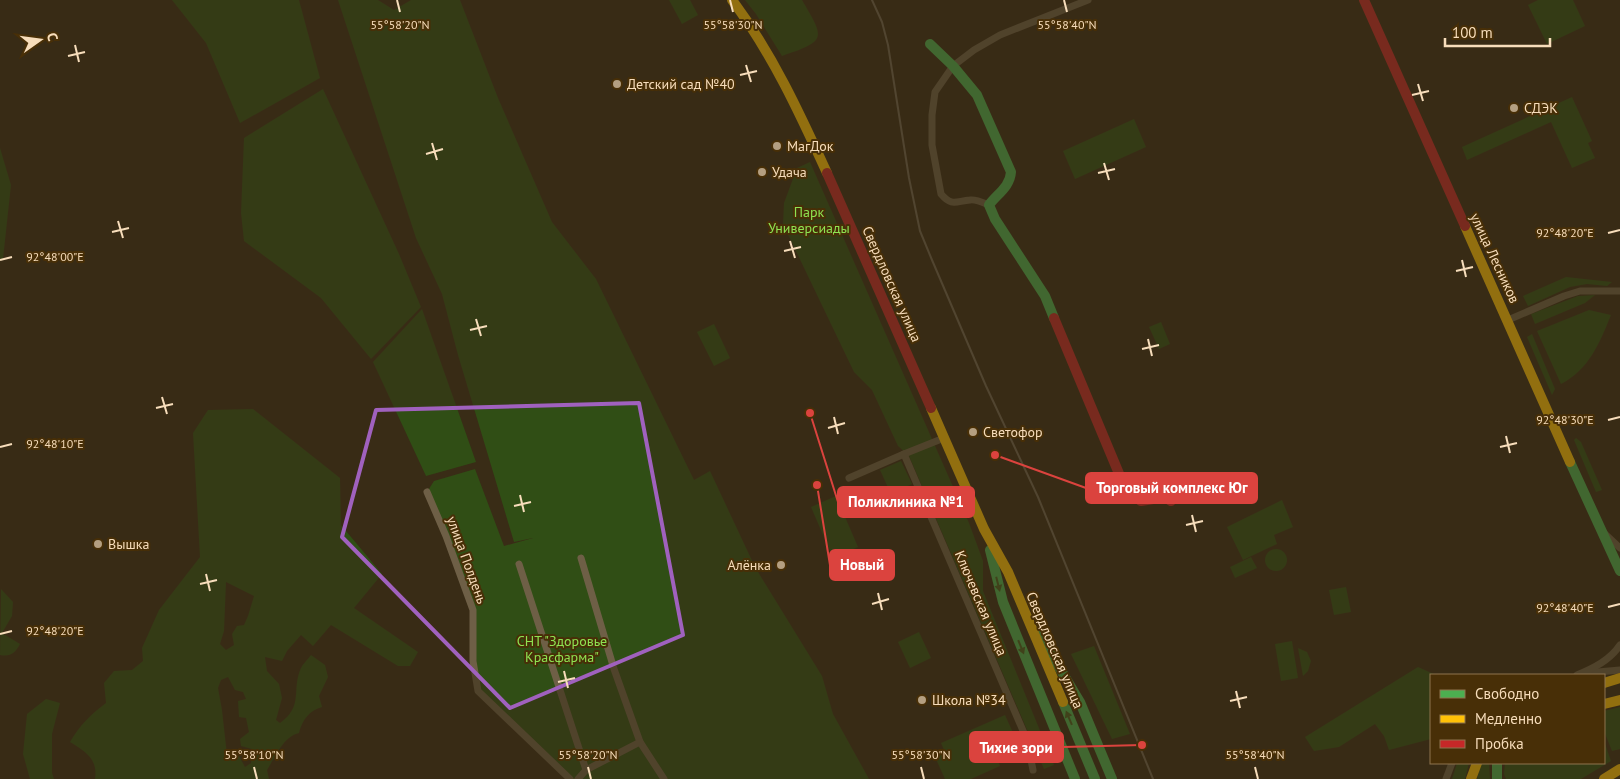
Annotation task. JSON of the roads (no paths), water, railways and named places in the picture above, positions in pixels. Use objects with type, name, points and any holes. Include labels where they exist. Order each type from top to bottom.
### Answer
[{"type":"main road","name":"Свердловская улица","points":[[732,0],[751,25],[776,68],[804,125],[879,287],[986,532],[1008,572],[1095,779]]},
{"type":"main road","name":"улица Лесников","points":[[1364,0],[1620,571]]},
{"type":"main road","points":[[930,44],[953,66],[978,95],[1011,172],[1009,185],[989,205],[995,219],[1045,296],[1125,488],[1141,501],[1165,497],[1171,501]]},
{"type":"main road","name":"Свердловская улица","points":[[986,532],[1003,602],[1075,779]]},
{"type":"main road","points":[[1020,602],[1080,702],[1112,779]]},
{"type":"main road","points":[[1605,683],[1620,678]]},
{"type":"main road","points":[[1605,704],[1620,700]]},
{"type":"main road","points":[[1471,779],[1477,764]]},
{"type":"main road","points":[[1497,764],[1497,779]]},
{"type":"main road","points":[[1604,779],[1620,769]]},
{"type":"street","points":[[989,205],[972,199],[955,203],[946,200],[941,194],[932,145],[932,115],[935,92],[953,66],[974,50],[1000,35],[1088,0]]},
{"type":"street","points":[[1508,320],[1580,291],[1620,291]]},
{"type":"street","points":[[849,478],[944,438]]},
{"type":"street","name":"Ключевская улица","points":[[900,456],[1027,740],[1033,770]]},
{"type":"street","name":"улица Полдень","points":[[427,492],[446,536],[473,610],[473,661],[478,691],[570,779]]},
{"type":"street","points":[[1600,528],[1620,548]]},
{"type":"street","points":[[581,558],[614,669],[640,742],[664,779]]},
{"type":"street","points":[[1615,560],[1620,579]]},
{"type":"street","points":[[519,564],[586,770]]},
{"type":"street","points":[[1579,674],[1614,655],[1620,645]]},
{"type":"street","points":[[1579,674],[1620,670]]},
{"type":"street","points":[[578,779],[586,770],[640,742]]},
{"type":"street","points":[[1446,779],[1452,764]]},
{"type":"railway","points":[[872,0],[882,22],[888,45],[909,178],[920,231],[986,386],[1038,497],[1153,779]]},
{"type":"place","name":"Детский сад №40","points":[[617,84]]},
{"type":"place","name":"СДЭК","points":[[1514,108]]},
{"type":"place","name":"МагДок","points":[[777,146]]},
{"type":"place","name":"Удача","points":[[762,172]]},
{"type":"place","name":"Поликлиника №1","points":[[810,413]]},
{"type":"place","name":"Светофор","points":[[973,432]]},
{"type":"place","name":"Торговый комплекс Юг","points":[[995,455]]},
{"type":"place","name":"Новый","points":[[817,485]]},
{"type":"place","name":"Вышка","points":[[98,544]]},
{"type":"place","name":"Алёнка","points":[[781,565]]},
{"type":"place","name":"Школа №34","points":[[922,700]]},
{"type":"place","name":"Тихие зори","points":[[1142,745]]},
{"type":"park label","name":"Парк Универсиады","points":[[809,220]]},
{"type":"park label","name":"СНТ \"Здоровье Красфарма\"","points":[[562,650]]}]
